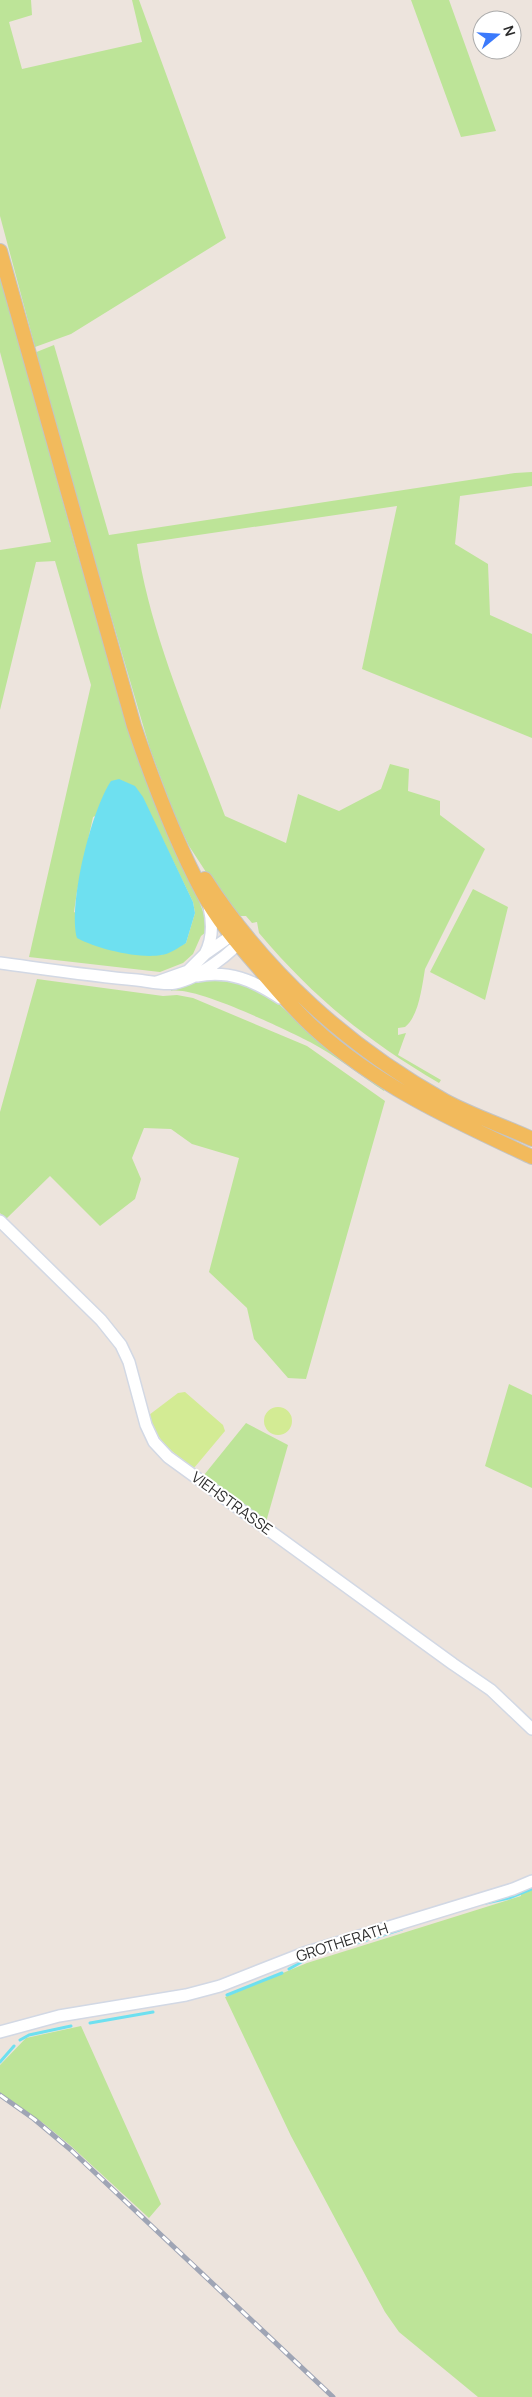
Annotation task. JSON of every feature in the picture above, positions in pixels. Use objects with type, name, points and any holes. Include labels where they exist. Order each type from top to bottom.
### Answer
[{"type":"main road","points":[[0,251],[132,717],[158,794],[208,901],[288,1003],[316,1029],[372,1073],[416,1101],[532,1157]]},
{"type":"main road","points":[[173,827],[214,893],[238,938],[269,963],[330,1022],[381,1062],[447,1102],[532,1139]]},
{"type":"street","points":[[157,982],[188,971],[205,954],[210,945],[213,924],[208,901]]},
{"type":"street","points":[[205,954],[238,938]]},
{"type":"street","points":[[0,963],[107,978],[172,984],[190,977],[220,959],[238,938]]},
{"type":"street","points":[[190,977],[211,973],[232,975],[252,980],[288,1003]]},
{"type":"street","name":"VIEHSTRASSE","points":[[0,1221],[101,1320],[121,1345],[129,1362],[146,1425],[154,1442],[168,1457],[445,1659],[492,1690],[532,1729]]},
{"type":"street","name":"GROTHERATH","points":[[0,2032],[59,2016],[186,1995],[220,1986],[304,1953],[513,1889],[532,1881]]},
{"type":"green space","points":[[0,0],[31,0],[32,15],[9,22],[22,69],[142,42],[132,0],[139,0],[226,238],[71,334],[35,347],[0,216]]},
{"type":"green space","points":[[411,0],[449,0],[496,131],[461,137]]},
{"type":"green space","points":[[0,275],[78,556],[149,789],[191,881],[206,919],[206,932],[201,936],[193,954],[183,963],[160,972],[29,957],[91,685],[55,561],[36,562],[0,710],[0,550],[51,542],[0,352]],"holes":[[[142,797],[193,902],[195,913],[186,943],[161,955],[74,912],[93,817]]]},
{"type":"green space","points":[[54,345],[109,535],[515,473],[532,472],[532,486],[460,496],[455,544],[488,564],[490,615],[532,634],[532,738],[362,669],[397,506],[137,544],[143,578],[162,647],[225,816],[286,843],[298,794],[339,811],[381,789],[390,764],[409,769],[408,791],[440,801],[440,815],[485,849],[425,969],[414,1016],[405,1027],[398,1028],[398,1035],[406,1033],[398,1055],[441,1080],[439,1083],[364,1034],[321,998],[259,933],[257,922],[252,923],[246,916],[237,916],[189,846],[176,819],[150,749],[34,353]]},
{"type":"green space","points":[[473,889],[508,907],[485,1000],[430,972]]},
{"type":"green space","points":[[37,979],[163,996],[177,995],[193,998],[307,1046],[385,1101],[306,1379],[288,1378],[254,1339],[247,1308],[209,1272],[239,1158],[192,1144],[171,1129],[144,1128],[132,1158],[141,1179],[135,1199],[100,1226],[50,1176],[6,1219],[0,1213],[0,1112]]},
{"type":"green space","points":[[206,979],[232,980],[269,995],[309,1032],[384,1088],[384,1091],[320,1047],[281,1028],[200,995],[183,991],[171,991],[171,989]]},
{"type":"green space","points":[[509,1384],[532,1395],[532,1488],[485,1466]]},
{"type":"green space","points":[[185,1392],[223,1425],[225,1431],[194,1468],[166,1446],[156,1432],[149,1415],[178,1393]]},
{"type":"green space","points":[[278,1407],[288,1411],[292,1421],[288,1431],[278,1435],[268,1431],[264,1421],[268,1411]]},
{"type":"green space","points":[[246,1423],[288,1445],[266,1522],[204,1475]]},
{"type":"green space","points":[[532,1885],[532,2397],[478,2397],[399,2332],[385,2312],[291,2136],[225,1997],[307,1963],[521,1896],[520,1891]]},
{"type":"green space","points":[[81,2026],[161,2204],[149,2218],[71,2146],[43,2123],[0,2096],[0,2065],[26,2038]]},
{"type":"water","points":[[119,779],[135,786],[143,797],[193,902],[195,913],[186,943],[174,951],[164,954],[141,956],[118,952],[95,946],[77,938],[75,923],[76,903],[83,858],[89,835],[103,795],[111,781]]},
{"type":"waterway","points":[[486,1903],[509,1898],[532,1889]]},
{"type":"waterway","points":[[374,1938],[402,1929]]},
{"type":"waterway","points":[[350,1945],[367,1940]]},
{"type":"waterway","points":[[289,1969],[312,1956]]},
{"type":"waterway","points":[[227,1995],[282,1973]]},
{"type":"waterway","points":[[90,2023],[153,2012]]},
{"type":"waterway","points":[[20,2040],[29,2035],[71,2026]]},
{"type":"waterway","points":[[0,2062],[14,2046]]},
{"type":"railway","points":[[0,2095],[34,2119],[71,2150],[333,2397]]}]
